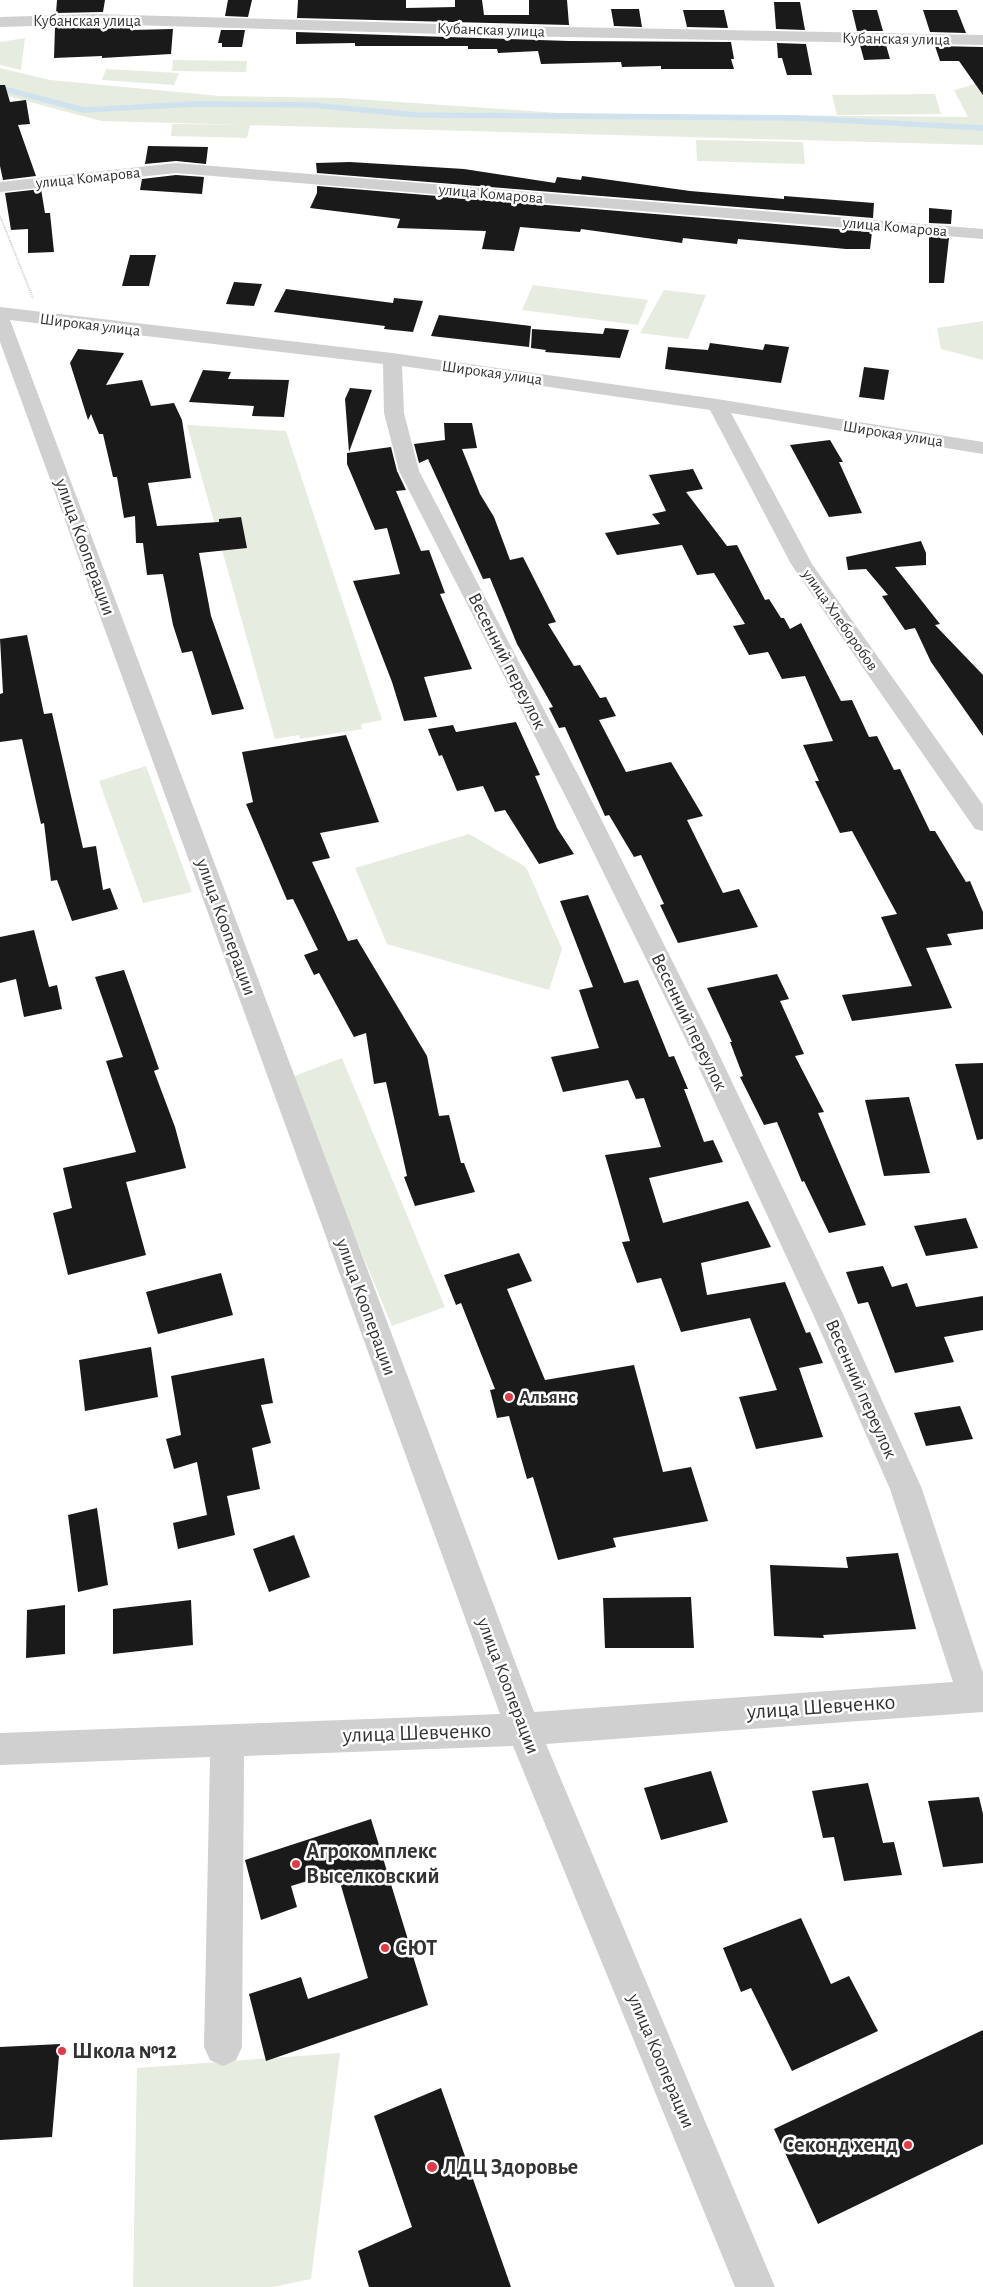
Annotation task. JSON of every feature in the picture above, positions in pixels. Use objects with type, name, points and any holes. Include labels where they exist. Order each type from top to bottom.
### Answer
[{"type":"street","name":"Кубанская улица","points":[[0,22],[104,19],[513,31],[983,40]]},
{"type":"street","name":"улица Комарова","points":[[0,187],[176,168],[983,234]]},
{"type":"street","name":"Широкая улица","points":[[0,313],[392,359],[717,405],[983,448]]},
{"type":"street","name":"улица Кооперации","points":[[0,317],[523,1730],[755,2287]]},
{"type":"street","name":"Весенний переулок","points":[[392,359],[394,413],[409,471],[586,813],[698,1038],[828,1314],[906,1489],[979,1696]]},
{"type":"street","name":"улица Хлеборобов","points":[[717,405],[802,564],[983,823]]},
{"type":"street","name":"улица Шевченко","points":[[0,1750],[523,1730],[979,1696]]},
{"type":"street","points":[[223,2047],[227,1740]]},
{"type":"path","points":[[0,216],[42,319]]},
{"type":"shaded area","points":[[25,38],[21,70],[0,65],[0,42]]},
{"type":"shaded area","points":[[173,60],[247,61],[246,72],[172,71]]},
{"type":"shaded area","points":[[0,68],[50,80],[220,96],[341,98],[559,113],[968,117],[954,90],[983,82],[983,145],[101,121],[0,94]]},
{"type":"shaded area","points":[[106,69],[179,73],[174,85],[102,80]]},
{"type":"shaded area","points":[[935,94],[941,114],[837,115],[832,95]]},
{"type":"shaded area","points":[[172,124],[250,125],[247,138],[171,136]]},
{"type":"shaded area","points":[[696,140],[803,142],[805,164],[697,161]]},
{"type":"shaded area","points":[[533,285],[648,300],[638,325],[522,310]]},
{"type":"shaded area","points":[[664,290],[706,295],[688,339],[640,333]]},
{"type":"shaded area","points":[[983,321],[983,360],[941,349],[937,328]]},
{"type":"shaded area","points":[[187,425],[286,431],[382,720],[361,724],[362,729],[300,739],[299,735],[275,739]]},
{"type":"shaded area","points":[[146,766],[192,892],[143,903],[99,781]]},
{"type":"shaded area","points":[[469,834],[526,867],[562,949],[549,990],[387,944],[355,868]]},
{"type":"shaded area","points":[[342,1058],[445,1307],[392,1326],[289,1078]]},
{"type":"shaded area","points":[[340,2053],[311,2279],[273,2287],[133,2287],[137,2068]]},
{"type":"building","points":[[57,0],[105,0],[103,12],[56,13]]},
{"type":"building","points":[[228,0],[252,0],[248,17],[225,16]]},
{"type":"building","points":[[298,0],[406,0],[406,8],[455,7],[455,0],[482,0],[484,15],[529,15],[529,0],[567,0],[569,25],[297,18]]},
{"type":"building","points":[[774,2],[800,2],[805,30],[776,29]]},
{"type":"building","points":[[611,9],[639,9],[642,27],[614,26]]},
{"type":"building","points":[[683,10],[724,10],[728,28],[687,27]]},
{"type":"building","points":[[852,10],[877,10],[883,31],[857,31]]},
{"type":"building","points":[[923,10],[957,10],[966,33],[930,32]]},
{"type":"building","points":[[95,26],[132,28],[131,30],[173,29],[171,54],[102,58],[102,56],[54,58],[55,27]]},
{"type":"building","points":[[221,30],[245,30],[242,47],[222,47],[222,43],[218,43]]},
{"type":"building","points":[[296,32],[569,41],[731,42],[734,59],[731,59],[734,69],[661,69],[661,66],[622,67],[621,62],[541,64],[538,51],[498,53],[497,49],[468,49],[468,46],[355,46],[355,43],[296,44]]},
{"type":"building","points":[[777,43],[806,44],[812,75],[787,75],[782,58],[778,58]]},
{"type":"building","points":[[860,45],[886,45],[890,59],[864,60]]},
{"type":"building","points":[[935,46],[983,47],[983,95],[959,61],[940,61]]},
{"type":"building","points":[[0,85],[5,85],[10,102],[26,100],[30,124],[18,125],[36,176],[3,180],[0,166]]},
{"type":"building","points":[[148,146],[208,147],[206,164],[176,161],[145,164]]},
{"type":"building","points":[[350,162],[464,169],[555,183],[557,177],[581,180],[582,176],[690,191],[784,199],[784,196],[874,203],[873,218],[317,173],[316,163]]},
{"type":"building","points":[[176,175],[204,177],[202,194],[140,190],[142,179]]},
{"type":"building","points":[[317,186],[872,232],[870,249],[846,249],[738,239],[737,244],[683,238],[682,243],[581,229],[580,232],[520,227],[514,251],[482,249],[486,231],[397,228],[400,219],[310,208],[317,193]]},
{"type":"building","points":[[41,189],[45,213],[50,213],[54,252],[28,253],[28,229],[11,230],[5,193]]},
{"type":"building","points":[[929,208],[952,210],[951,224],[929,223]]},
{"type":"building","points":[[929,236],[949,238],[944,283],[929,283]]},
{"type":"building","points":[[130,255],[156,255],[149,286],[122,286]]},
{"type":"building","points":[[234,282],[262,284],[254,306],[226,304]]},
{"type":"building","points":[[286,289],[393,303],[394,298],[423,301],[413,332],[384,329],[385,326],[274,312]]},
{"type":"building","points":[[439,315],[531,326],[529,347],[431,336]]},
{"type":"building","points":[[605,328],[629,330],[620,358],[545,352],[546,350],[531,348],[532,329],[603,334]]},
{"type":"building","points":[[710,343],[763,350],[765,344],[789,347],[781,383],[665,369],[668,347],[708,350]]},
{"type":"building","points":[[78,349],[124,353],[106,385],[142,380],[151,406],[174,403],[182,420],[191,478],[148,483],[157,526],[219,522],[219,519],[241,517],[247,548],[199,553],[211,616],[244,709],[212,715],[192,651],[182,653],[173,625],[163,574],[147,575],[143,543],[136,543],[135,516],[124,518],[117,477],[113,477],[103,434],[99,434],[91,414],[88,420],[70,363]]},
{"type":"building","points":[[864,367],[889,370],[884,400],[859,397]]},
{"type":"building","points":[[203,370],[231,372],[228,379],[289,380],[284,417],[252,416],[254,406],[189,402]]},
{"type":"building","points":[[350,388],[372,390],[349,452],[345,399]]},
{"type":"building","points":[[444,423],[472,423],[477,448],[462,449],[480,494],[494,517],[510,560],[523,557],[556,622],[548,624],[574,666],[580,665],[600,698],[606,697],[616,716],[599,720],[626,772],[671,762],[703,816],[687,820],[723,893],[739,889],[758,927],[678,943],[660,905],[664,904],[641,855],[634,857],[609,815],[605,816],[565,727],[559,728],[549,708],[553,707],[517,644],[490,578],[483,579],[428,459],[419,463],[414,444],[445,440]]},
{"type":"building","points":[[830,440],[843,462],[839,462],[862,513],[829,517],[790,445]]},
{"type":"building","points":[[391,447],[397,471],[406,490],[396,491],[421,551],[429,550],[445,593],[440,594],[472,669],[424,677],[437,717],[404,721],[392,682],[353,581],[400,574],[387,528],[375,530],[347,464],[347,453]]},
{"type":"building","points":[[693,469],[703,489],[686,492],[727,546],[737,545],[765,600],[769,599],[790,629],[801,623],[841,701],[852,700],[869,737],[877,736],[894,770],[900,769],[930,831],[935,831],[966,882],[970,881],[983,912],[983,929],[947,934],[952,945],[926,948],[952,1008],[852,1021],[842,995],[912,986],[881,917],[897,914],[852,831],[840,833],[815,781],[819,781],[803,745],[833,741],[805,676],[782,679],[768,652],[749,655],[733,626],[745,624],[714,573],[697,575],[682,545],[617,555],[605,533],[660,524],[652,514],[666,511],[649,475]]},
{"type":"building","points":[[921,541],[926,553],[926,565],[895,567],[940,624],[935,625],[983,675],[983,736],[931,662],[915,628],[905,630],[882,596],[888,595],[866,569],[848,570],[846,557]]},
{"type":"building","points":[[27,635],[44,714],[52,713],[83,848],[96,846],[103,890],[110,888],[118,909],[72,921],[57,880],[51,881],[44,823],[41,824],[22,739],[0,742],[0,694],[3,693],[0,639]]},
{"type":"building","points":[[516,722],[540,775],[535,776],[557,828],[574,854],[539,864],[505,810],[495,812],[483,786],[457,791],[442,755],[439,756],[428,729],[453,725],[456,732]]},
{"type":"building","points":[[346,735],[379,822],[320,833],[330,858],[312,862],[348,941],[357,939],[427,1056],[439,1116],[449,1115],[461,1163],[464,1163],[475,1192],[415,1206],[404,1177],[407,1176],[386,1082],[374,1084],[366,1033],[354,1037],[319,973],[314,975],[304,955],[318,950],[293,899],[287,900],[246,804],[253,802],[242,752]]},
{"type":"building","points":[[588,895],[624,983],[638,980],[669,1057],[674,1056],[688,1089],[684,1089],[704,1142],[713,1140],[723,1162],[649,1178],[663,1223],[748,1201],[771,1247],[701,1263],[707,1295],[785,1282],[806,1333],[810,1332],[823,1363],[799,1368],[823,1437],[756,1449],[739,1397],[777,1390],[750,1318],[681,1332],[661,1278],[637,1283],[622,1242],[630,1241],[605,1155],[661,1147],[644,1098],[636,1099],[628,1080],[563,1092],[551,1057],[599,1048],[579,990],[593,987],[560,901]]},
{"type":"building","points":[[34,930],[49,987],[57,985],[62,1009],[24,1017],[16,979],[0,983],[0,937]]},
{"type":"building","points":[[124,970],[159,1069],[154,1071],[175,1127],[186,1168],[126,1182],[146,1255],[68,1275],[53,1213],[72,1208],[63,1168],[136,1152],[106,1061],[123,1057],[95,977]]},
{"type":"building","points":[[777,974],[789,999],[780,1001],[804,1054],[795,1056],[824,1112],[818,1113],[866,1225],[829,1233],[804,1181],[802,1182],[777,1122],[764,1125],[740,1077],[743,1076],[730,1042],[732,1042],[707,988]]},
{"type":"building","points":[[983,1063],[983,1139],[977,1140],[955,1064]]},
{"type":"building","points":[[909,1097],[930,1173],[884,1176],[865,1100]]},
{"type":"building","points":[[966,1218],[978,1248],[926,1256],[914,1226]]},
{"type":"building","points":[[519,1253],[532,1281],[507,1289],[545,1380],[634,1365],[663,1472],[691,1467],[708,1521],[613,1538],[616,1547],[558,1560],[533,1477],[527,1479],[509,1416],[497,1418],[490,1390],[495,1389],[461,1303],[456,1305],[444,1275]]},
{"type":"building","points":[[883,1266],[892,1287],[907,1283],[916,1307],[983,1296],[983,1330],[944,1337],[954,1362],[895,1373],[868,1302],[858,1304],[846,1272]]},
{"type":"building","points":[[221,1273],[233,1315],[158,1334],[146,1292]]},
{"type":"building","points":[[151,1347],[158,1397],[85,1411],[79,1360]]},
{"type":"building","points":[[264,1358],[273,1403],[261,1405],[271,1443],[252,1448],[260,1489],[227,1496],[235,1535],[178,1549],[173,1523],[207,1515],[197,1462],[174,1469],[166,1439],[181,1435],[171,1376]]},
{"type":"building","points":[[960,1406],[973,1439],[926,1446],[914,1413]]},
{"type":"building","points":[[97,1508],[108,1585],[78,1592],[68,1515]]},
{"type":"building","points":[[294,1535],[310,1577],[269,1592],[253,1549]]},
{"type":"building","points":[[898,1553],[916,1629],[823,1635],[824,1638],[774,1636],[770,1565],[848,1568],[846,1557]]},
{"type":"building","points":[[691,1597],[694,1648],[605,1648],[603,1598]]},
{"type":"building","points":[[191,1600],[193,1645],[113,1654],[113,1609]]},
{"type":"building","points":[[65,1605],[65,1654],[26,1658],[27,1610]]},
{"type":"building","points":[[711,1771],[728,1822],[661,1840],[644,1788]]},
{"type":"building","points":[[868,1783],[883,1843],[894,1842],[902,1875],[844,1881],[834,1837],[823,1838],[812,1791]]},
{"type":"building","points":[[979,1797],[983,1814],[983,1863],[943,1867],[928,1801]]},
{"type":"building","name":"СЮТ","points":[[371,1819],[428,2005],[266,2061],[249,1994],[301,1977],[308,1999],[368,1978],[337,1872],[291,1886],[297,1907],[261,1920],[245,1860]]},
{"type":"building","points":[[801,1918],[831,1984],[849,1976],[878,2031],[792,2071],[751,1988],[741,1992],[723,1948]]},
{"type":"building","points":[[983,2030],[983,2144],[818,2224],[774,2129]]},
{"type":"building","points":[[60,2044],[52,2137],[0,2140],[0,2047]]},
{"type":"building","points":[[441,2088],[511,2287],[369,2287],[358,2251],[412,2227],[374,2116]]},
{"type":"waterway","points":[[0,88],[84,110],[195,104],[312,105],[416,115],[798,118],[983,128]]},
{"type":"place","name":"Альянс","points":[[509,1397]]},
{"type":"place","name":"Агрокомплекс Выселковский","points":[[296,1864]]},
{"type":"place","name":"СЮТ","points":[[385,1948]]},
{"type":"place","name":"Школа №12","points":[[62,2051]]},
{"type":"place","name":"Секонд хенд","points":[[908,2145]]},
{"type":"place","name":"ЛДЦ Здоровье","points":[[432,2167]]}]
